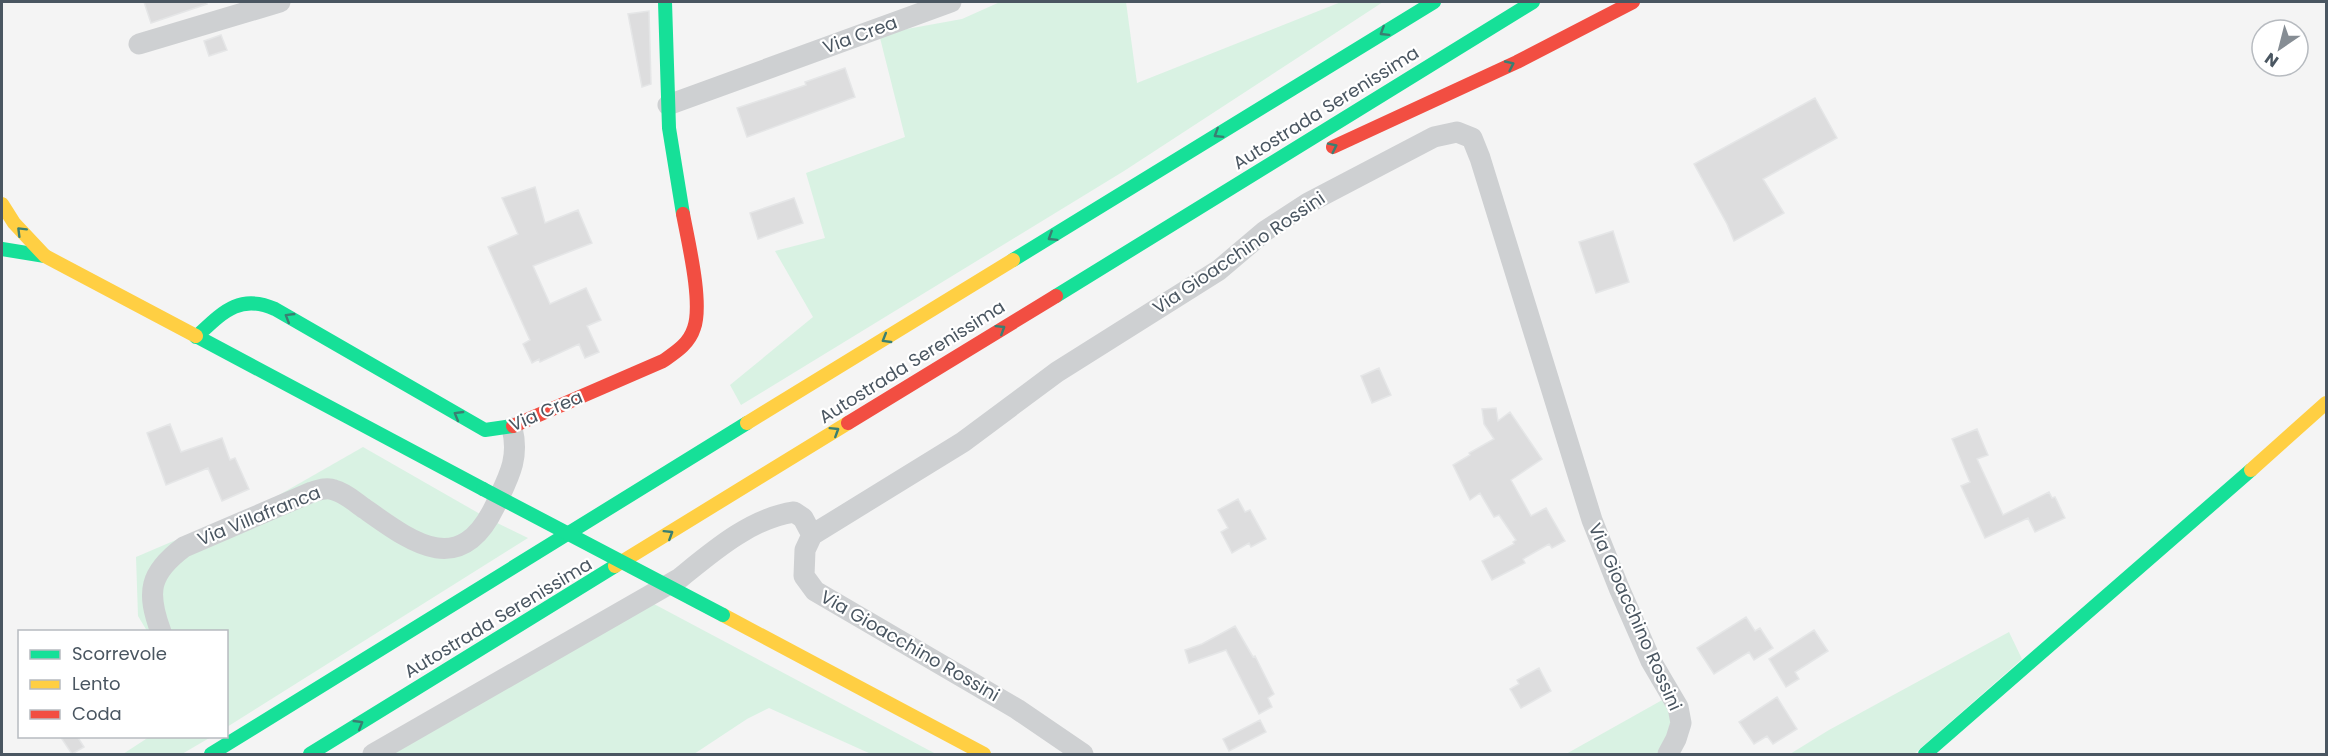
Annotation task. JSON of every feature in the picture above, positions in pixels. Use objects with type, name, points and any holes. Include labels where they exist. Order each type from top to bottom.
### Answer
[{"type":"main road","name":"Via Crea","points":[[195,337],[235,308],[246,303],[262,303],[484,430],[512,428],[663,361],[682,348],[689,339],[695,320],[695,287],[669,128],[665,2]]},
{"type":"main road","name":"Autostrada Serenissima","points":[[211,754],[508,569],[1434,2]]},
{"type":"main road","name":"Autostrada Serenissima","points":[[310,754],[1533,2]]},
{"type":"main road","points":[[1324,152],[1517,62],[1633,2]]},
{"type":"main road","points":[[1238,122],[1311,60]]},
{"type":"main road","points":[[2,204],[14,223],[45,256],[984,754]]},
{"type":"main road","points":[[2,249],[45,256]]},
{"type":"main road","points":[[914,399],[975,362]]},
{"type":"main road","points":[[1925,754],[2153,557],[2326,403]]},
{"type":"main road","points":[[541,613],[667,550]]},
{"type":"street","points":[[139,44],[280,2]]},
{"type":"street","name":"Via Crea","points":[[668,105],[951,2]]},
{"type":"street","name":"Via Gioacchino Rossini","points":[[1083,754],[1017,709],[815,591],[804,576],[805,550],[812,535],[963,442],[1057,372],[1219,270],[1265,231],[1308,202],[1434,138],[1457,132],[1472,138],[1480,158],[1592,520],[1652,662],[1678,707],[1681,723],[1668,754]]},
{"type":"street","name":"Via Villafranca","points":[[160,630],[152,605],[151,593],[159,569],[172,556],[193,543],[312,492],[327,489],[341,492],[388,525],[429,548],[458,547],[474,535],[490,516],[514,467],[515,448],[512,428]]},
{"type":"street","points":[[373,754],[680,578],[723,543],[779,514],[794,512],[800,516],[812,535]]},
{"type":"green space","points":[[1000,2],[1126,2],[1137,83],[1341,2],[1383,2],[1124,171],[741,405],[730,385],[813,317],[775,251],[825,238],[806,173],[905,137],[879,34],[962,19]]},
{"type":"green space","points":[[363,447],[487,518],[528,538],[228,726],[228,630],[146,630],[138,616],[136,557],[272,499]]},
{"type":"green space","points":[[654,604],[936,754],[871,754],[769,708],[747,719],[694,754],[374,754]]},
{"type":"green space","points":[[2009,632],[2022,659],[1914,754],[1790,754],[1829,730]]},
{"type":"green space","points":[[1664,699],[1672,716],[1662,754],[1566,754]]},
{"type":"green space","points":[[147,738],[209,738],[182,754],[123,754]]},
{"type":"building","points":[[144,2],[206,2],[207,4],[151,23]]},
{"type":"building","points":[[649,11],[651,84],[642,87],[628,14]]},
{"type":"building","points":[[221,35],[227,50],[209,56],[204,41]]},
{"type":"building","points":[[845,68],[855,97],[747,137],[737,108],[806,85],[805,82]]},
{"type":"building","points":[[1815,98],[1837,138],[1763,179],[1784,213],[1734,241],[1694,164]]},
{"type":"building","points":[[535,187],[545,223],[578,210],[592,243],[533,266],[550,304],[586,288],[601,320],[587,326],[599,352],[585,358],[579,344],[540,362],[539,359],[532,363],[523,344],[530,340],[488,247],[518,234],[502,198]]},
{"type":"building","points":[[794,198],[803,223],[758,239],[750,213]]},
{"type":"building","points":[[1613,231],[1629,282],[1596,293],[1579,242]]},
{"type":"building","points":[[1379,368],[1391,395],[1372,403],[1361,376]]},
{"type":"building","points":[[1496,408],[1498,421],[1510,412],[1542,459],[1511,480],[1531,516],[1546,508],[1565,541],[1552,548],[1549,544],[1523,559],[1525,563],[1492,580],[1482,561],[1514,544],[1516,540],[1499,515],[1494,517],[1480,493],[1470,500],[1453,465],[1494,439],[1484,424],[1482,409]]},
{"type":"building","points":[[170,424],[181,452],[222,438],[230,460],[235,458],[249,489],[222,501],[208,468],[166,485],[147,433]]},
{"type":"building","points":[[1977,429],[1988,455],[1977,459],[2003,515],[2049,492],[2052,498],[2055,497],[2065,518],[2035,532],[2028,518],[1985,538],[1961,486],[1970,482],[1952,439]]},
{"type":"building","points":[[1238,499],[1245,512],[1250,510],[1266,539],[1251,547],[1249,543],[1232,553],[1221,532],[1228,528],[1218,510]]},
{"type":"building","points":[[1746,617],[1755,631],[1760,628],[1773,648],[1754,660],[1749,652],[1714,674],[1697,648]]},
{"type":"building","points":[[1235,626],[1253,657],[1255,656],[1274,694],[1268,698],[1272,707],[1259,714],[1226,650],[1189,663],[1185,650],[1202,644]]},
{"type":"building","points":[[1814,630],[1828,651],[1795,672],[1799,679],[1786,687],[1769,659]]},
{"type":"building","points":[[1539,668],[1551,691],[1521,708],[1510,689],[1519,684],[1517,680]]},
{"type":"building","points":[[1777,697],[1797,729],[1773,744],[1767,736],[1754,744],[1739,722]]},
{"type":"building","points":[[1260,720],[1266,732],[1229,751],[1223,739]]},
{"type":"building","points":[[61,738],[78,738],[84,747],[72,754]]},
{"type":"traffic: fast","points":[[665,2],[669,128],[683,214]]},
{"type":"traffic: fast","points":[[1013,260],[1434,2]]},
{"type":"traffic: fast","points":[[1056,296],[1533,2]]},
{"type":"traffic: fast","points":[[2,249],[45,256]]},
{"type":"traffic: fast","points":[[196,337],[214,320],[232,308],[241,304],[262,305],[275,309],[485,430],[513,426]]},
{"type":"traffic: fast","points":[[196,336],[483,489]]},
{"type":"traffic: fast","points":[[211,754],[747,423]]},
{"type":"traffic: fast","points":[[1925,754],[2251,470]]},
{"type":"traffic: fast","points":[[483,489],[723,615]]},
{"type":"traffic: fast","points":[[310,754],[615,566]]},
{"type":"traffic: slow","points":[[2,204],[14,223],[45,256],[196,336]]},
{"type":"traffic: slow","points":[[747,423],[1013,260]]},
{"type":"traffic: slow","points":[[2251,470],[2326,403]]},
{"type":"traffic: slow","points":[[615,566],[848,423]]},
{"type":"traffic: slow","points":[[723,615],[984,754]]},
{"type":"traffic: jam","points":[[1333,147],[1517,62],[1633,2]]},
{"type":"traffic: jam","points":[[513,426],[663,361],[685,343],[694,328],[697,303],[694,272],[683,214]]},
{"type":"traffic: jam","points":[[848,423],[1056,296]]}]
